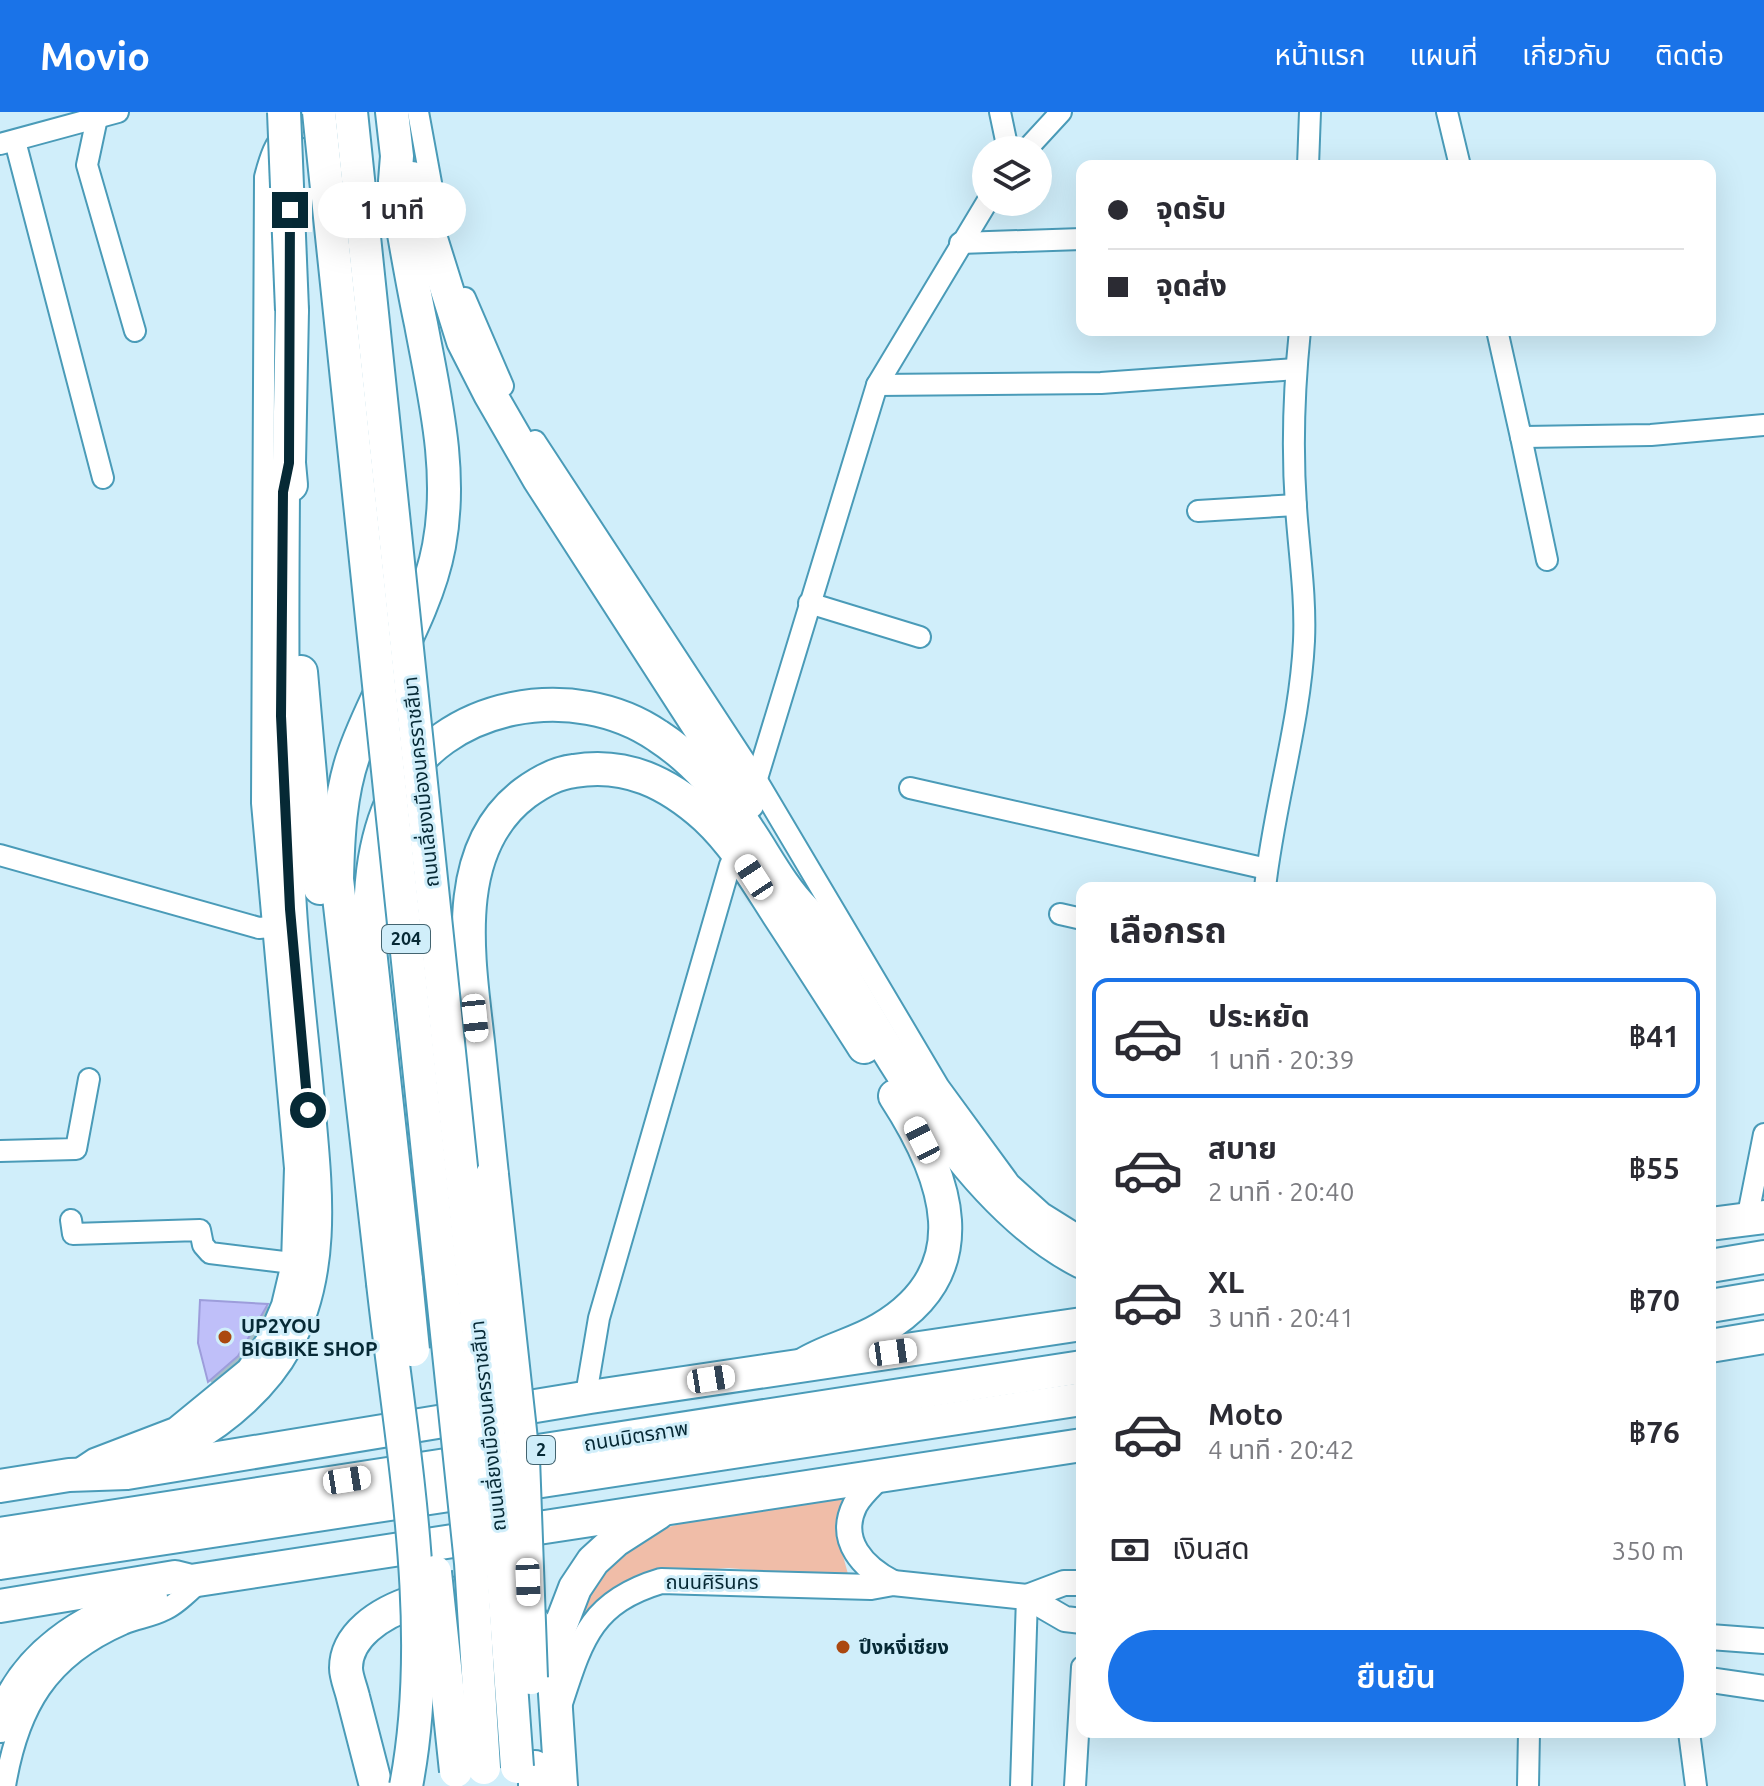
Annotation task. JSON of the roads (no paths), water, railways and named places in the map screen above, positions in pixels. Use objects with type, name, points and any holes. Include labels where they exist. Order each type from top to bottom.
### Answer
[{"type":"highway","points":[[284,112],[292,310],[289,463],[307,775],[384,1283],[470,1778]]},
{"type":"highway","name":"ถนนเลี่ยงเมืองนครราชสีมา","points":[[319,112],[471,1563],[470,1778]]},
{"type":"highway","name":"ถนนเลี่ยงเมืองนครราชสีมา","points":[[351,112],[526,1776]]},
{"type":"highway","points":[[392,112],[397,156],[412,179],[425,274],[445,506],[439,550],[424,592],[353,755],[338,834],[337,864],[416,1590],[419,1677],[416,1733],[406,1786]]},
{"type":"highway","points":[[425,274],[518,443],[804,891],[805,911]]},
{"type":"highway","points":[[109,1472],[187,1440],[228,1411],[265,1377],[286,1346],[302,1312],[312,1270],[316,1226],[314,1167],[290,909],[281,716],[283,492],[289,463]]},
{"type":"highway","points":[[373,1779],[395,1731],[399,1675],[369,898],[376,850],[394,797],[411,768],[437,743],[473,721],[532,706],[576,705],[622,716],[657,735],[691,761],[739,816],[792,898],[805,911],[911,1082],[980,1181],[1010,1213],[1048,1245],[1076,1259]]},
{"type":"highway","points":[[526,1776],[523,1458],[468,932],[472,887],[481,852],[495,823],[514,801],[539,783],[566,772],[597,767],[635,773],[675,790],[738,852],[912,1121],[942,1190],[947,1224],[942,1257],[930,1284],[910,1309],[878,1330],[803,1365]]},
{"type":"highway","points":[[1716,1223],[1755,1218]]},
{"type":"highway","points":[[1716,1265],[1764,1257]]},
{"type":"highway","points":[[1716,1305],[1764,1297]]},
{"type":"highway","points":[[0,1486],[69,1475],[127,1473],[590,1397],[1076,1325]]},
{"type":"highway","points":[[1716,1345],[1764,1337]]},
{"type":"highway","points":[[862,1356],[947,1388]]},
{"type":"highway","name":"ถนนมิตรภาพ","points":[[0,1534],[1076,1368]]},
{"type":"highway","name":"ถนนมิตรภาพ","points":[[0,1563],[1076,1400]]},
{"type":"highway","points":[[0,1726],[5,1709],[32,1667],[70,1632],[114,1609],[197,1580],[1076,1446]]},
{"type":"highway","points":[[561,1786],[552,1648],[575,1588],[593,1561],[616,1540],[667,1506]]},
{"type":"highway","points":[[261,1523],[357,1555]]},
{"type":"highway","points":[[0,1606],[175,1577],[197,1580]]},
{"type":"highway","points":[[373,1779],[346,1667],[355,1639],[368,1624],[394,1608],[448,1596],[494,1596],[516,1605],[552,1648]]},
{"type":"street","points":[[103,478],[7,142],[118,112]]},
{"type":"street","points":[[69,1475],[94,1459],[175,1428],[247,1369],[268,1338],[282,1305],[292,1263],[295,1168],[270,927],[259,714],[266,309],[265,177],[273,146],[289,130],[363,112]]},
{"type":"street","points":[[418,112],[440,230],[478,333],[504,387],[554,473],[754,782],[939,1087],[972,1135],[1021,1194],[1042,1213],[1076,1234]]},
{"type":"street","points":[[1000,112],[1005,136]]},
{"type":"street","points":[[1039,136],[1061,112]]},
{"type":"street","points":[[1308,160],[1310,112]]},
{"type":"street","points":[[1447,112],[1459,160]]},
{"type":"street","points":[[97,118],[87,165],[135,331]]},
{"type":"street","points":[[754,782],[877,385],[978,216]]},
{"type":"street","points":[[960,243],[1076,239]]},
{"type":"street","points":[[910,788],[1266,878],[1300,698],[1305,597],[1296,505],[1296,369],[1299,336]]},
{"type":"street","points":[[1498,336],[1547,560]]},
{"type":"street","points":[[877,385],[1101,383],[1296,369]]},
{"type":"street","points":[[1521,437],[1651,435],[1764,425]]},
{"type":"street","points":[[1198,511],[1296,505]]},
{"type":"street","points":[[809,603],[920,637]]},
{"type":"street","points":[[0,855],[259,928],[270,927]]},
{"type":"street","points":[[590,1397],[588,1383],[599,1318],[727,866]]},
{"type":"street","points":[[1060,914],[1076,918]]},
{"type":"street","points":[[0,1151],[76,1149],[89,1079]]},
{"type":"street","points":[[1755,1218],[1764,1134]]},
{"type":"street","points":[[71,1220],[73,1234],[200,1230],[203,1245],[210,1253],[292,1263]]},
{"type":"street","points":[[881,1475],[855,1505],[851,1528],[855,1550],[868,1570],[893,1583]]},
{"type":"street","points":[[5,1786],[22,1714],[48,1676],[83,1646],[123,1624],[166,1610],[197,1580]]},
{"type":"street","name":"ถนนศิรินคร","points":[[558,1711],[580,1643],[604,1608],[633,1589],[661,1581],[871,1587],[893,1583],[1027,1597],[1065,1619],[1076,1620]]},
{"type":"street","name":"ถนนศิรินคร","points":[[1027,1597],[1064,1583],[1076,1583]]},
{"type":"street","points":[[1021,1786],[1027,1597]]},
{"type":"street","points":[[1716,1637],[1764,1641]]},
{"type":"street","points":[[1716,1681],[1764,1688]]},
{"type":"street","points":[[1075,1786],[1078,1738]]},
{"type":"street","points":[[1528,1786],[1529,1738]]},
{"type":"street","points":[[1690,1738],[1696,1786]]},
{"type":"place","name":"UP2YOU BIGBIKE SHOP","points":[[225,1337]]},
{"type":"place","name":"ปึงหงี่เชียง","points":[[843,1647]]}]
